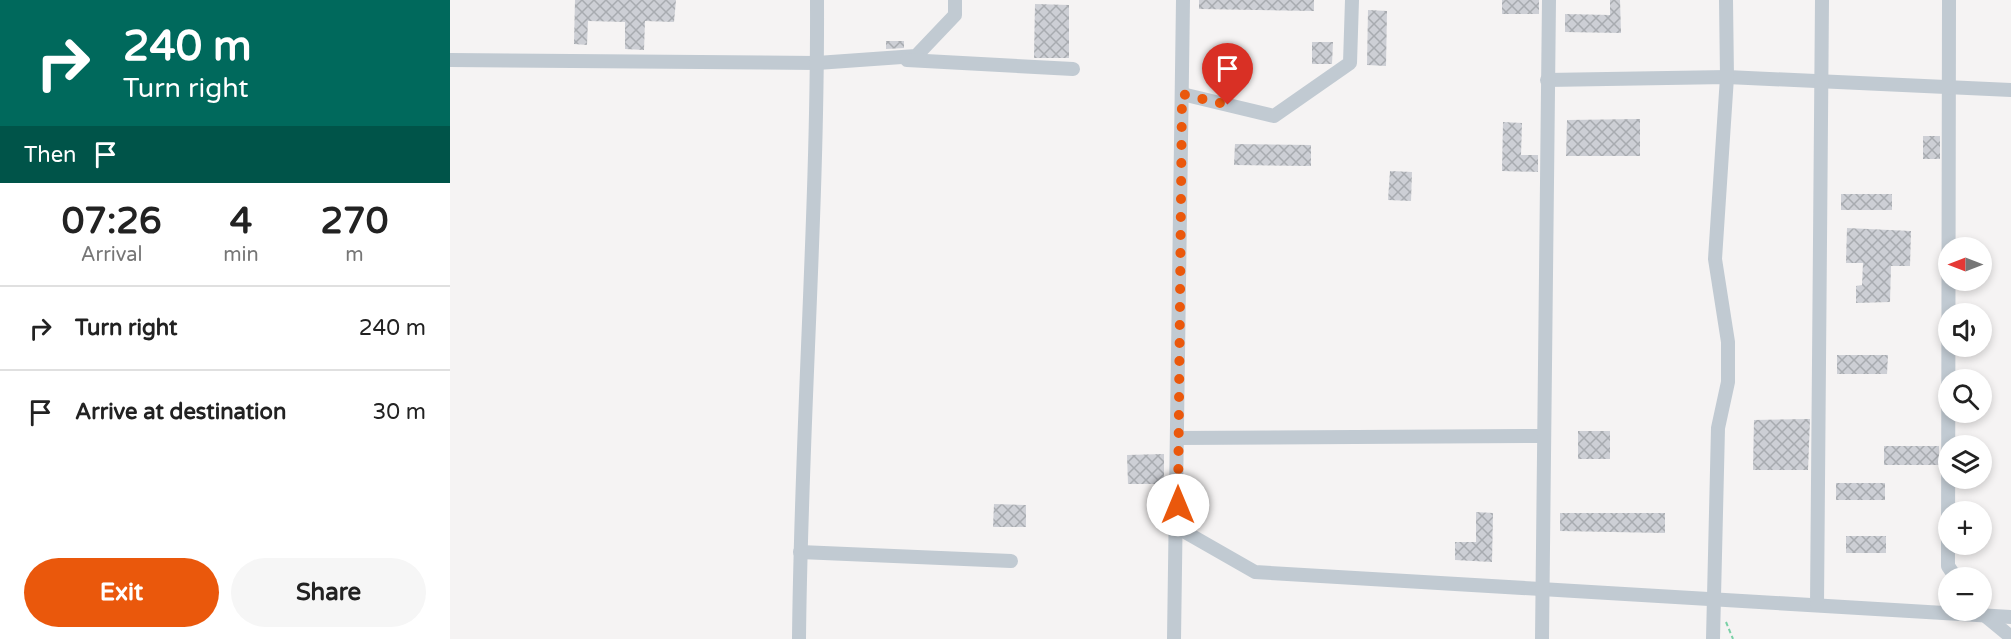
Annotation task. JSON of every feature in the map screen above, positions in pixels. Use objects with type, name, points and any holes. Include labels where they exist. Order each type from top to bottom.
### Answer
[{"type":"street","points":[[799,639],[800,552],[810,334],[817,0]]},
{"type":"street","points":[[450,60],[817,63],[916,56],[955,15],[955,0]]},
{"type":"street","points":[[1174,639],[1178,528],[1184,0]]},
{"type":"street","points":[[1182,94],[1274,116],[1350,63],[1352,0]]},
{"type":"street","points":[[1542,639],[1542,436],[1549,0]]},
{"type":"street","points":[[1713,639],[1718,428],[1728,382],[1728,342],[1715,259],[1727,77],[1726,0]]},
{"type":"street","points":[[1817,604],[1822,0]]},
{"type":"street","points":[[1949,0],[1947,87],[1949,567]]},
{"type":"street","points":[[887,59],[1073,69]]},
{"type":"street","points":[[1547,80],[1727,77],[2011,90]]},
{"type":"street","points":[[1178,438],[1542,436]]},
{"type":"street","points":[[1178,528],[1255,572],[1543,591],[1938,611]]},
{"type":"street","points":[[800,552],[1011,561]]},
{"type":"street","points":[[1992,614],[2011,617]]},
{"type":"street","points":[[1992,621],[2011,637]]},
{"type":"building","points":[[575,0],[676,0],[674,22],[645,21],[644,50],[625,49],[625,22],[588,21],[587,45],[574,44]]},
{"type":"building","points":[[1199,0],[1314,0],[1314,11],[1199,9]]},
{"type":"building","points":[[1502,0],[1539,0],[1539,14],[1502,14]]},
{"type":"building","points":[[1610,0],[1620,0],[1621,33],[1565,32],[1565,14],[1610,15]]},
{"type":"building","points":[[1035,4],[1069,5],[1069,58],[1034,58]]},
{"type":"building","points":[[1368,10],[1387,11],[1386,66],[1367,65]]},
{"type":"building","points":[[886,41],[904,41],[904,48],[886,49]]},
{"type":"building","points":[[1312,42],[1333,42],[1332,64],[1312,64]]},
{"type":"building","points":[[1640,119],[1640,156],[1566,156],[1567,120]]},
{"type":"building","points":[[1503,122],[1522,123],[1521,155],[1538,155],[1538,172],[1502,171]]},
{"type":"building","points":[[1923,136],[1940,136],[1940,159],[1923,159]]},
{"type":"building","points":[[1235,144],[1311,145],[1311,166],[1234,165]]},
{"type":"building","points":[[1390,171],[1412,172],[1411,201],[1388,200]]},
{"type":"building","points":[[1841,194],[1892,194],[1892,210],[1841,210]]},
{"type":"building","points":[[1847,228],[1911,231],[1910,266],[1891,266],[1890,302],[1856,303],[1856,286],[1862,285],[1863,263],[1846,263]]},
{"type":"building","points":[[1837,355],[1888,355],[1887,374],[1837,374]]},
{"type":"building","points":[[1810,419],[1808,470],[1753,470],[1754,420]]},
{"type":"building","points":[[1578,431],[1610,431],[1610,459],[1578,459]]},
{"type":"building","points":[[1884,446],[1938,446],[1938,465],[1884,465]]},
{"type":"building","points":[[1164,454],[1164,484],[1128,484],[1127,455]]},
{"type":"building","points":[[1836,483],[1885,483],[1885,500],[1836,500]]},
{"type":"building","points":[[994,504],[1026,505],[1026,527],[993,527]]},
{"type":"building","points":[[1476,512],[1493,513],[1492,562],[1455,560],[1455,542],[1476,542]]},
{"type":"building","points":[[1560,513],[1665,513],[1665,533],[1560,531]]},
{"type":"building","points":[[1846,536],[1886,536],[1886,553],[1846,553]]},
{"type":"route","points":[[1178,505],[1182,94],[1228,105]]}]
